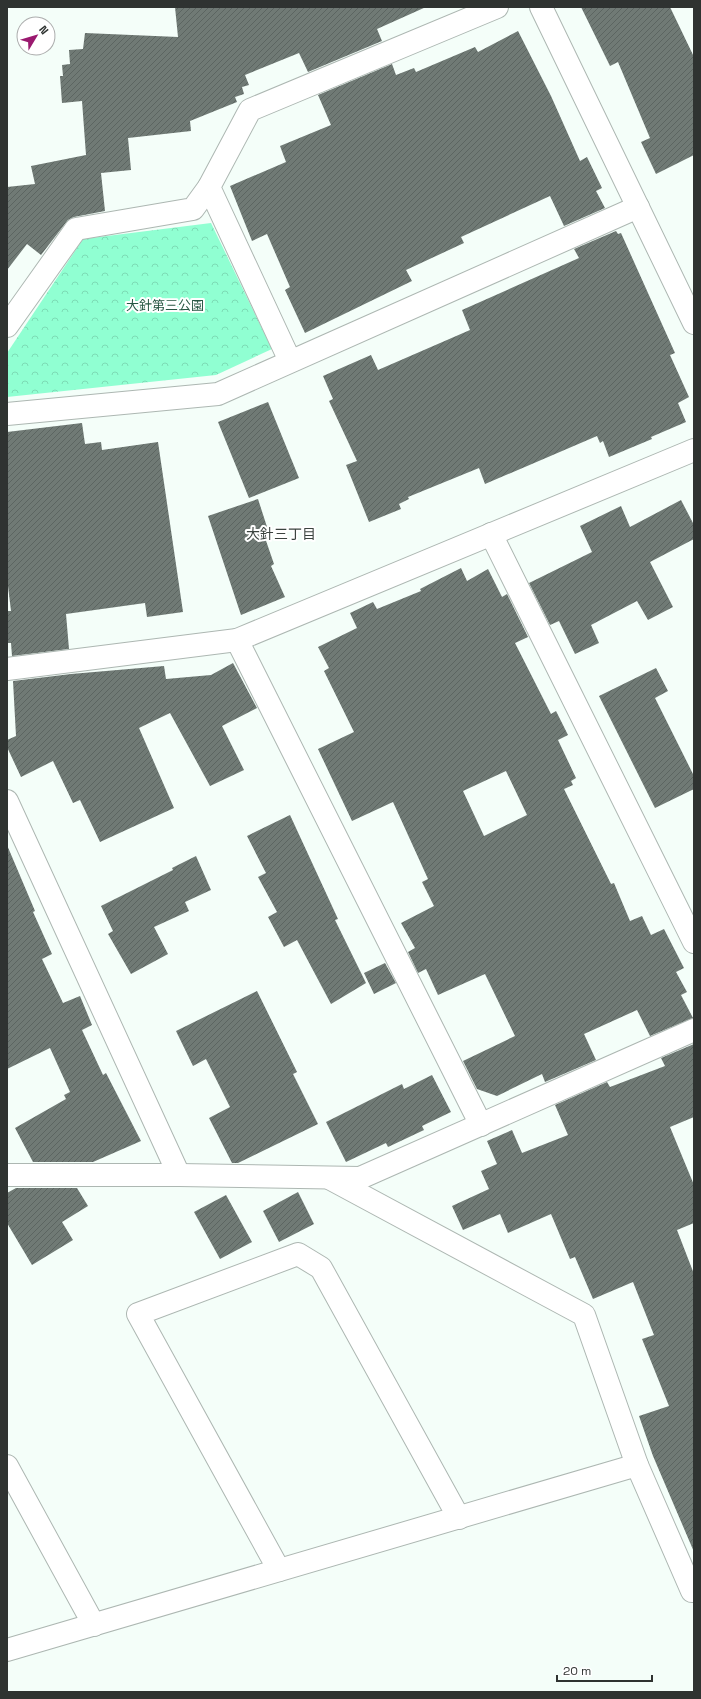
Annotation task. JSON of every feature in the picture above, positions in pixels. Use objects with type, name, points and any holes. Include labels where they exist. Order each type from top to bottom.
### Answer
[{"type":"street","points":[[7,326],[76,229],[193,209],[209,187],[250,110],[497,7]]},
{"type":"street","points":[[541,7],[694,323]]},
{"type":"street","points":[[209,187],[290,361]]},
{"type":"street","points":[[7,414],[218,394],[638,207]]},
{"type":"street","points":[[7,669],[237,640],[694,450]]},
{"type":"street","points":[[491,534],[694,942]]},
{"type":"street","points":[[237,640],[481,1125]]},
{"type":"street","points":[[7,801],[179,1175]]},
{"type":"street","points":[[7,1175],[179,1175],[360,1178],[694,1030]]},
{"type":"street","points":[[328,1178],[584,1315],[637,1465],[692,1591],[694,1591]]},
{"type":"street","points":[[279,1570],[138,1314],[298,1254],[321,1268],[459,1518]]},
{"type":"street","points":[[7,1650],[637,1465]]},
{"type":"street","points":[[7,1466],[94,1624]]},
{"type":"green space","name":"大針第三公園","points":[[211,223],[272,349],[216,375],[7,397],[7,353],[83,239]]},
{"type":"building","points":[[175,7],[426,7],[377,29],[382,41],[308,72],[299,53],[245,75],[249,85],[242,87],[244,94],[235,97],[237,102],[190,121],[191,131],[128,138],[131,170],[101,173],[105,211],[74,217],[68,220],[41,255],[27,244],[7,270],[7,187],[35,184],[31,166],[86,155],[82,101],[62,103],[60,76],[63,76],[62,65],[70,64],[69,50],[83,49],[85,33],[178,37]]},
{"type":"building","points":[[581,7],[670,7],[694,57],[694,155],[656,174],[641,142],[650,138],[618,62],[610,66]]},
{"type":"building","points":[[518,31],[551,96],[580,161],[587,157],[602,188],[596,191],[605,208],[564,226],[550,196],[461,237],[464,243],[406,270],[412,281],[305,333],[285,290],[290,287],[267,234],[252,241],[230,186],[286,162],[280,146],[331,125],[318,95],[392,64],[396,75],[414,68],[416,72],[475,47],[478,52]]},
{"type":"building","points":[[616,231],[618,234],[621,233],[675,353],[670,355],[689,397],[678,403],[686,422],[651,437],[652,439],[609,457],[603,441],[600,443],[597,436],[485,484],[479,468],[408,497],[409,499],[399,504],[401,509],[369,522],[346,465],[357,461],[329,401],[333,399],[323,376],[371,355],[378,370],[470,330],[462,310],[579,258],[574,249]]},
{"type":"building","points":[[268,402],[299,478],[249,498],[218,422]]},
{"type":"building","points":[[82,423],[85,444],[101,442],[102,450],[158,442],[183,612],[147,617],[145,603],[66,614],[69,649],[12,656],[11,643],[7,643],[7,611],[11,611],[7,578],[7,432]]},
{"type":"building","points":[[258,499],[268,530],[263,532],[274,564],[271,566],[285,597],[241,615],[208,516]]},
{"type":"building","points":[[681,500],[694,525],[694,539],[650,562],[673,607],[648,620],[637,601],[591,625],[599,643],[575,654],[559,621],[550,625],[529,583],[592,552],[580,526],[621,506],[630,527]]},
{"type":"building","points":[[461,568],[467,581],[488,569],[502,597],[507,594],[528,637],[515,643],[551,714],[556,711],[568,735],[558,740],[576,778],[571,781],[573,785],[564,789],[611,884],[614,883],[630,921],[642,916],[651,935],[664,929],[684,968],[676,972],[687,992],[681,995],[693,1018],[650,1036],[637,1010],[584,1034],[596,1060],[545,1082],[542,1074],[497,1096],[477,1089],[463,1061],[515,1036],[485,974],[438,995],[426,969],[418,973],[408,952],[415,948],[401,923],[434,906],[422,882],[428,879],[393,802],[352,821],[318,749],[354,732],[324,671],[329,668],[318,647],[357,628],[350,613],[373,602],[377,609],[421,591],[420,589]],"holes":[[[506,771],[527,815],[484,836],[463,791]]]},
{"type":"building","points":[[233,663],[257,708],[222,726],[244,770],[210,786],[170,713],[139,728],[174,808],[100,842],[80,800],[73,803],[53,761],[21,777],[7,747],[7,740],[16,736],[13,681],[71,674],[164,666],[166,679],[211,675]]},
{"type":"building","points":[[656,668],[668,691],[655,698],[694,776],[694,789],[655,808],[599,696]]},
{"type":"building","points":[[290,815],[338,919],[335,920],[366,983],[331,1004],[297,940],[284,947],[268,917],[277,912],[258,877],[266,873],[247,836]]},
{"type":"building","points":[[7,845],[35,911],[33,912],[52,954],[42,959],[63,1003],[80,996],[92,1025],[82,1030],[103,1075],[106,1073],[141,1141],[93,1162],[33,1162],[15,1128],[66,1099],[64,1095],[70,1092],[50,1048],[7,1069]]},
{"type":"building","points":[[196,856],[211,890],[185,902],[189,911],[154,927],[168,954],[131,974],[108,934],[113,931],[101,906],[173,870],[172,868]]},
{"type":"building","points":[[385,963],[396,983],[374,994],[364,973]]},
{"type":"building","points":[[257,991],[297,1072],[293,1074],[318,1124],[238,1163],[232,1163],[209,1118],[230,1107],[206,1059],[193,1066],[176,1031]]},
{"type":"building","points":[[694,1044],[694,1117],[670,1127],[694,1185],[694,1223],[677,1230],[694,1274],[694,1552],[653,1456],[639,1416],[669,1406],[642,1339],[654,1335],[633,1282],[593,1299],[575,1257],[570,1259],[551,1214],[508,1233],[500,1214],[463,1230],[452,1206],[489,1189],[481,1171],[497,1164],[487,1141],[512,1130],[522,1153],[568,1135],[555,1105],[607,1082],[610,1087],[665,1066],[661,1058]]},
{"type":"building","points":[[432,1075],[451,1112],[422,1126],[424,1130],[388,1147],[386,1143],[346,1162],[326,1122],[402,1084],[404,1089]]},
{"type":"building","points":[[16,1188],[77,1188],[88,1206],[62,1222],[73,1240],[32,1265],[7,1223],[7,1193]]},
{"type":"building","points":[[298,1192],[314,1224],[279,1242],[263,1211]]},
{"type":"building","points":[[226,1195],[252,1242],[220,1259],[194,1212]]},
{"type":"district","name":"大針三丁目","points":[[281,534]]}]
